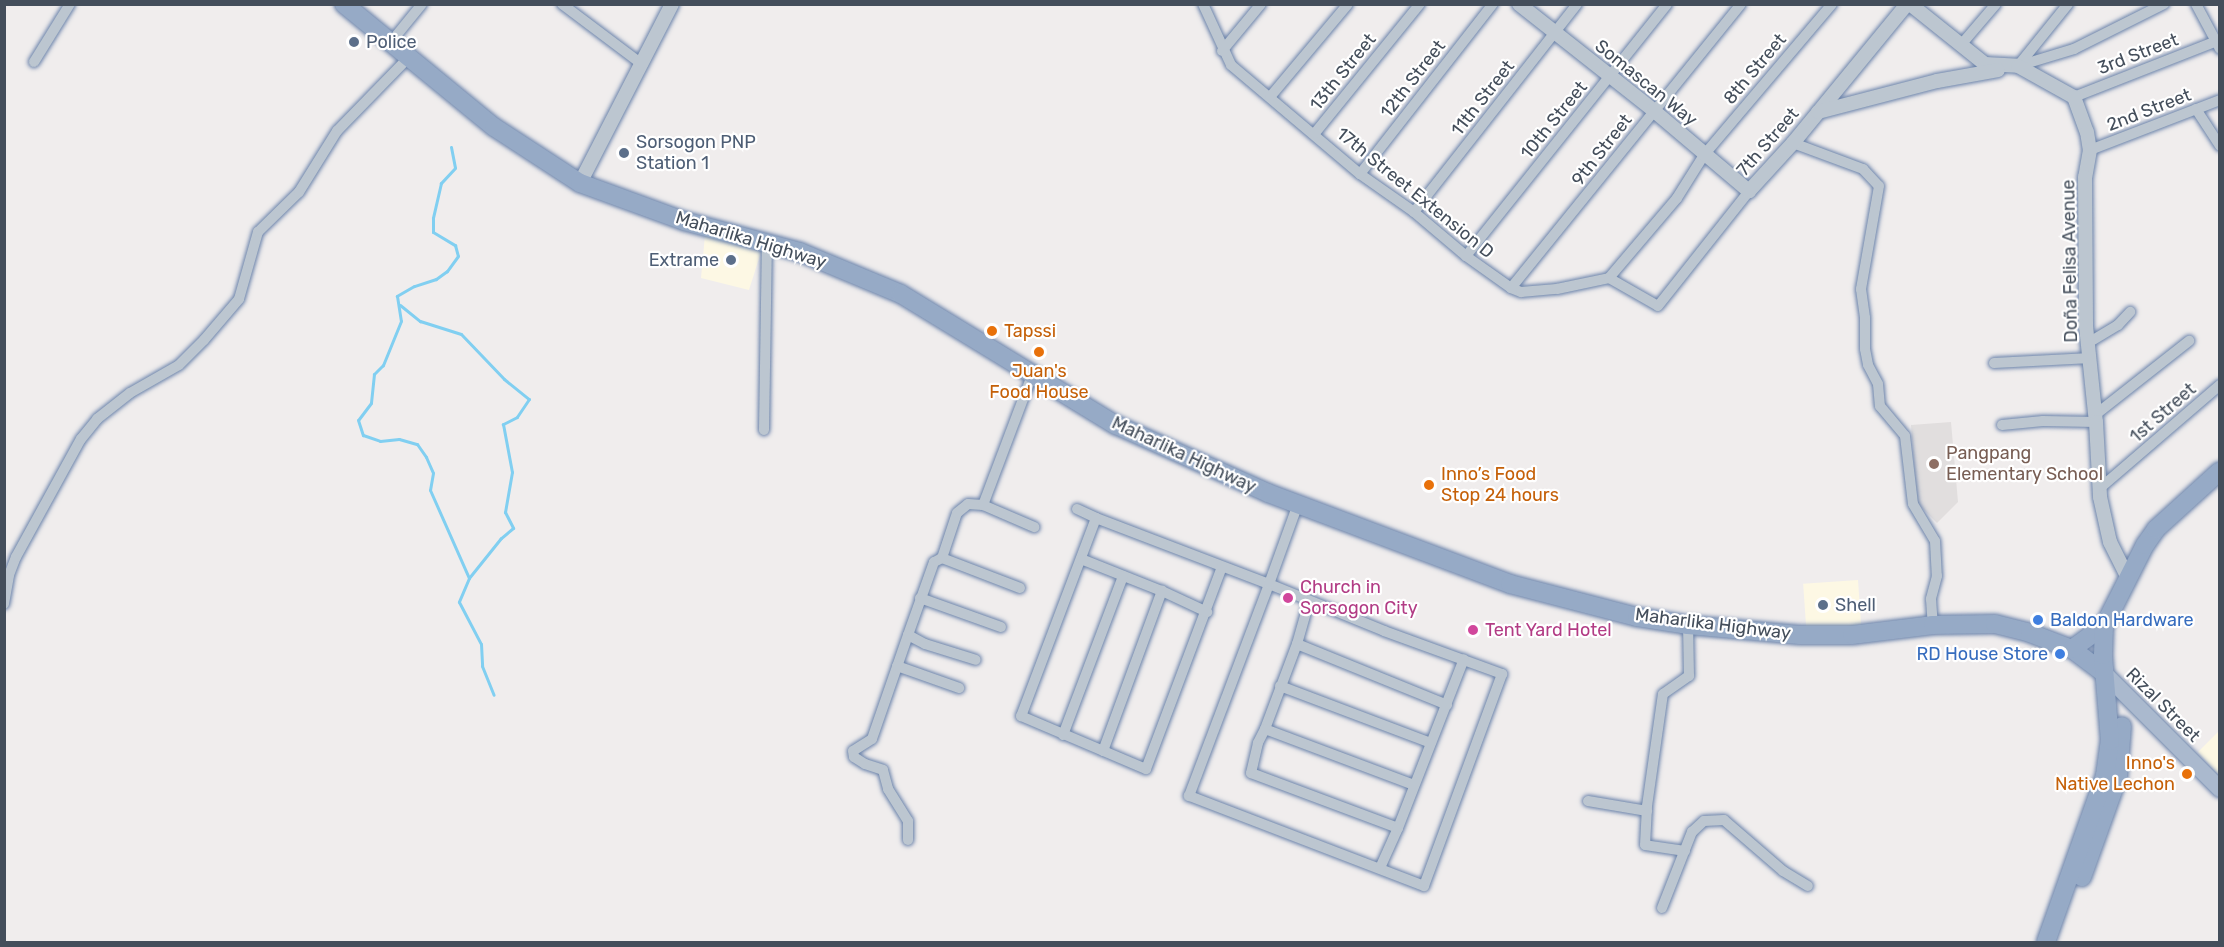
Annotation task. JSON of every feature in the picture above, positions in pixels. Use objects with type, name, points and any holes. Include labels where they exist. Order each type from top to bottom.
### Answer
[{"type":"highway","name":"Maharlika Highway","points":[[344,4],[494,127],[580,183],[684,221],[800,252],[901,294],[1116,425],[1298,504],[1510,584],[1637,617],[1763,633],[1852,635],[1933,625],[1995,624],[2030,633],[2072,649],[2104,673]]},
{"type":"highway","points":[[2046,942],[2105,775],[2110,741],[2104,673],[2104,626],[2156,528],[2220,471]]},
{"type":"highway","points":[[2072,649],[2104,626]]},
{"type":"highway","points":[[2059,942],[2118,777],[2122,724],[2104,673]]},
{"type":"main road","name":"Rizal Street","points":[[2104,673],[2220,789]]},
{"type":"street","points":[[33,62],[70,4]]},
{"type":"street","points":[[391,42],[422,4]]},
{"type":"street","points":[[562,4],[643,65]]},
{"type":"street","points":[[580,183],[643,65],[672,4]]},
{"type":"street","name":"17th Street Extension D","points":[[1203,4],[1222,51],[1231,65],[1315,133],[1360,174],[1414,212],[1466,256],[1511,288]]},
{"type":"street","points":[[1222,51],[1261,4]]},
{"type":"street","points":[[1270,97],[1348,4]]},
{"type":"street","name":"13th Street","points":[[1315,133],[1420,4]]},
{"type":"street","name":"12th Street","points":[[1360,174],[1492,4]]},
{"type":"street","name":"Somascan Way","points":[[1519,4],[1653,110],[1749,191]]},
{"type":"street","name":"11th Street","points":[[1414,212],[1577,4]]},
{"type":"street","name":"10th Street","points":[[1466,256],[1667,4]]},
{"type":"street","name":"9th Street","points":[[1511,288],[1631,143],[1653,110],[1742,4]]},
{"type":"street","name":"8th Street","points":[[1609,278],[1677,198],[1704,155],[1832,4]]},
{"type":"street","points":[[1908,4],[1985,64],[2018,66],[2074,97]]},
{"type":"street","name":"7th Street","points":[[1609,278],[1658,306],[1749,191],[1793,143],[1908,4]]},
{"type":"street","points":[[1960,46],[1996,4]]},
{"type":"street","points":[[2018,66],[2068,4]]},
{"type":"street","points":[[1818,112],[1937,81],[2018,66],[2074,49],[2164,4]]},
{"type":"street","points":[[2196,4],[2217,46]]},
{"type":"street","name":"3rd Street","points":[[2074,97],[2217,46]]},
{"type":"street","points":[[4,604],[9,575],[16,556],[81,439],[97,419],[130,393],[179,365],[239,299],[258,232],[299,192],[337,131],[409,57]]},
{"type":"street","name":"Doña Felisa Avenue","points":[[2074,97],[2087,132],[2090,150],[2085,177],[2086,326],[2091,358],[2099,489],[2109,542],[2128,578]]},
{"type":"street","name":"2nd Street","points":[[2090,150],[2220,100]]},
{"type":"street","points":[[2196,109],[2220,146]]},
{"type":"street","points":[[1793,143],[1863,169],[1879,186],[1861,289],[1865,318],[1865,349],[1868,365],[1878,384],[1880,406],[1905,436],[1913,504],[1935,541],[1937,576],[1931,599],[1933,625]]},
{"type":"street","points":[[764,430],[767,243]]},
{"type":"street","points":[[1511,288],[1521,292],[1536,291],[1609,278]]},
{"type":"street","points":[[2088,344],[2118,325],[2130,312]]},
{"type":"street","points":[[2002,425],[2095,419],[2189,341]]},
{"type":"street","points":[[1994,363],[2091,358]]},
{"type":"street","points":[[983,505],[1033,373]]},
{"type":"street","name":"1st Street","points":[[2099,489],[2220,385]]},
{"type":"street","points":[[942,558],[957,513],[968,504],[983,505],[1034,527]]},
{"type":"street","points":[[1077,509],[1269,584],[1309,602],[1502,674],[1424,886],[1189,796],[1269,584],[1298,504]]},
{"type":"street","points":[[1096,518],[1021,716],[1146,769],[1207,612],[1222,567]]},
{"type":"street","points":[[908,840],[908,821],[888,789],[883,770],[865,764],[855,757],[853,751],[872,739],[933,562],[942,558],[1020,588]]},
{"type":"street","points":[[1081,559],[1162,591],[1207,612]]},
{"type":"street","points":[[1063,735],[1123,576]]},
{"type":"street","points":[[1103,751],[1162,591]]},
{"type":"street","points":[[920,598],[1001,627]]},
{"type":"street","points":[[1309,602],[1297,644],[1258,743],[1251,773],[1398,828]]},
{"type":"street","points":[[1685,851],[1646,845],[1647,811],[1663,694],[1689,676],[1688,625]]},
{"type":"street","points":[[908,635],[926,644],[976,660]]},
{"type":"street","points":[[1297,644],[1447,705]]},
{"type":"street","points":[[1380,868],[1464,660]]},
{"type":"street","points":[[897,666],[959,688]]},
{"type":"street","points":[[1280,686],[1431,743]]},
{"type":"street","points":[[1265,729],[1414,785]]},
{"type":"street","points":[[1588,801],[1647,811]]},
{"type":"street","points":[[1662,909],[1692,832],[1704,821],[1724,820],[1783,871],[1808,886]]},
{"type":"shaded area","points":[[705,235],[761,252],[749,290],[701,278]]},
{"type":"shaded area","name":"Pangpang Elementary School","points":[[1951,422],[1958,502],[1937,523],[1917,503],[1911,425]]},
{"type":"shaded area","points":[[1858,580],[1861,627],[1806,631],[1803,584]]},
{"type":"shaded area","points":[[2219,731],[2219,775],[2198,752]]},
{"type":"waterway","points":[[451,147],[455,168],[441,183],[433,218],[433,232],[455,245],[458,256],[447,271],[436,279],[414,286],[397,296],[401,321],[383,365],[374,374],[371,403],[358,420],[363,435],[380,441],[399,439],[417,444],[426,457],[433,473],[430,490],[469,578],[459,602],[481,644],[482,666],[494,695]]},
{"type":"waterway","points":[[400,305],[420,321],[461,334],[504,379],[529,399],[517,417],[503,424],[512,472],[505,512],[513,528],[501,538],[469,578]]},
{"type":"place","name":"Police","points":[[354,42]]},
{"type":"place","name":"Sorsogon PNP Station 1","points":[[624,153]]},
{"type":"place","name":"Extrame","points":[[731,260]]},
{"type":"place","name":"Tapssi","points":[[992,331]]},
{"type":"place","name":"Juan's Food House","points":[[1039,352]]},
{"type":"place","name":"Pangpang Elementary School","points":[[1934,464]]},
{"type":"place","name":"Inno’s Food Stop 24 hours","points":[[1429,485]]},
{"type":"place","name":"Church in Sorsogon City","points":[[1288,598]]},
{"type":"place","name":"Shell","points":[[1823,605]]},
{"type":"place","name":"Baldon Hardware","points":[[2038,620]]},
{"type":"place","name":"Tent Yard Hotel","points":[[1473,630]]},
{"type":"place","name":"RD House Store","points":[[2060,654]]},
{"type":"place","name":"Inno's Native Lechon","points":[[2187,774]]}]
